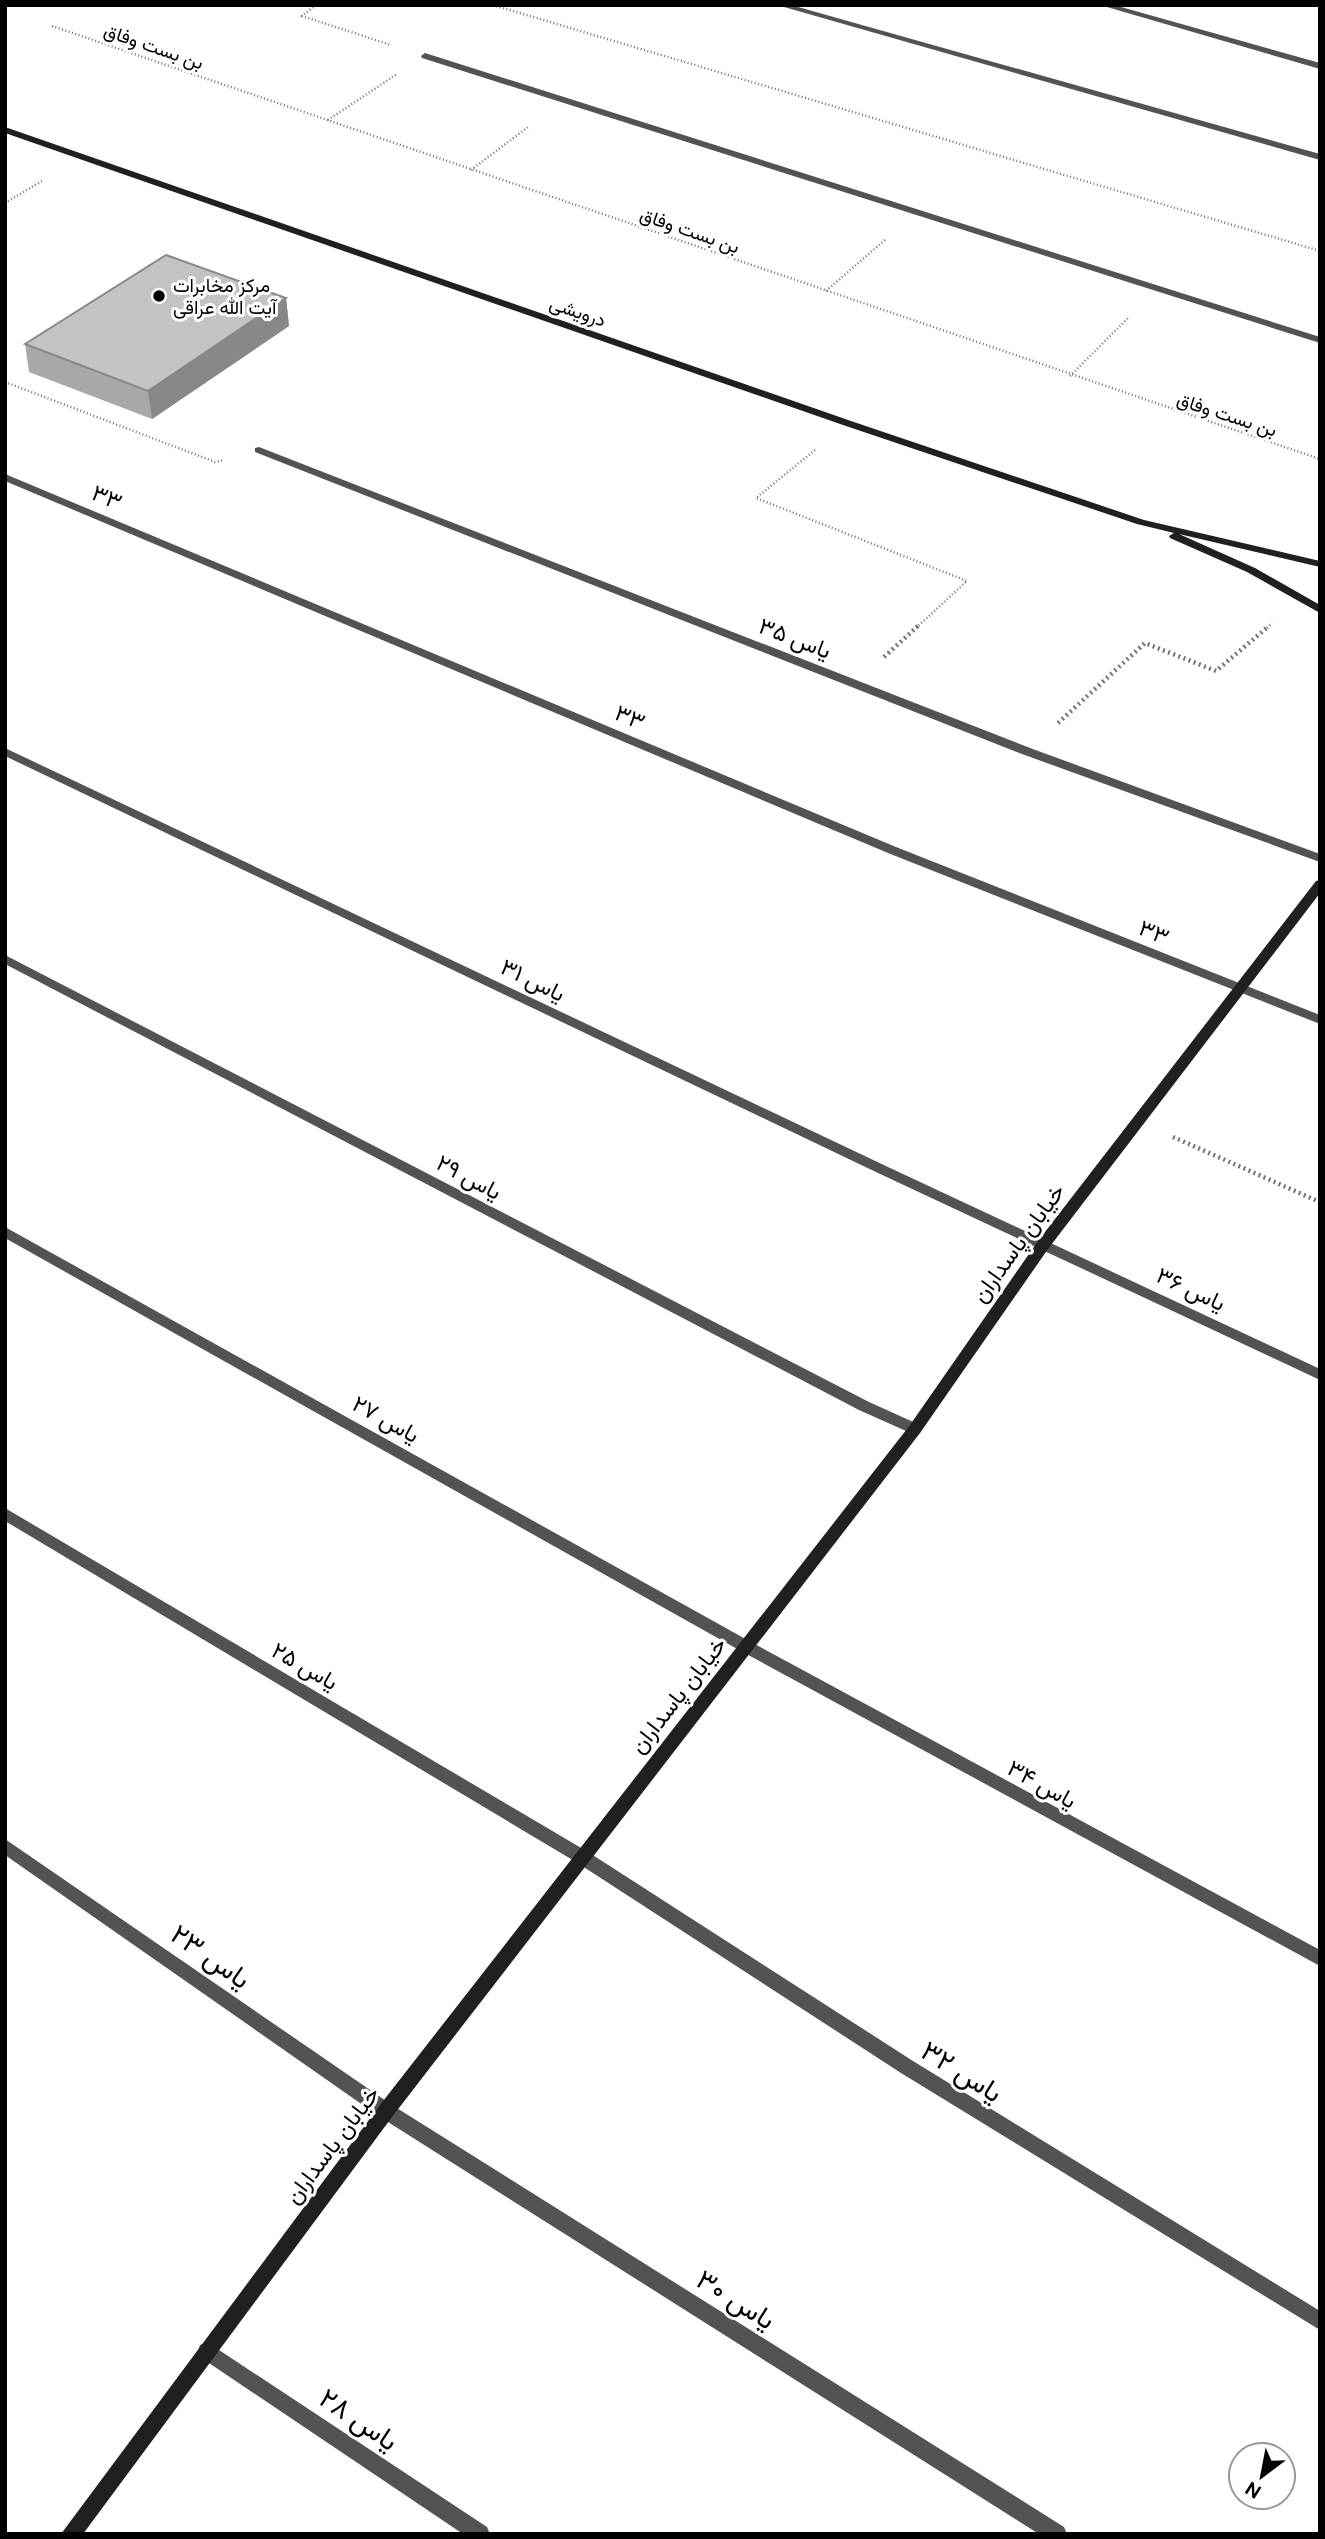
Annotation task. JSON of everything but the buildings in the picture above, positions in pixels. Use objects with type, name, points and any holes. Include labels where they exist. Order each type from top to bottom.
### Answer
[{"type":"street","points":[[781,5],[1320,157]]},
{"type":"street","points":[[1104,5],[1320,66]]},
{"type":"street","points":[[425,56],[1320,340]]},
{"type":"street","name":"درویشی","points":[[5,130],[847,423],[1141,522]]},
{"type":"street","name":"یاس ۳۵","points":[[258,450],[1026,751],[1320,858]]},
{"type":"street","name":"۳۳","points":[[5,477],[892,850],[1320,1020]]},
{"type":"street","points":[[1141,522],[1320,564]]},
{"type":"street","points":[[1141,522],[1251,570],[1320,610]]},
{"type":"street","name":"یاس ۳۱","points":[[5,751],[1043,1245]]},
{"type":"street","name":"خیابان پاسداران","points":[[71,2534],[386,2111],[915,1429],[1043,1245],[1320,884]]},
{"type":"street","name":"یاس ۲۹","points":[[5,958],[864,1406],[915,1429]]},
{"type":"street","name":"یاس ۲۷","points":[[5,1232],[745,1646]]},
{"type":"street","name":"یاس ۳۶","points":[[1043,1245],[1320,1375]]},
{"type":"street","name":"یاس ۲۵","points":[[5,1514],[582,1857]]},
{"type":"street","name":"یاس ۳۴","points":[[745,1646],[1062,1821],[1320,1959]]},
{"type":"street","name":"یاس ۲۳","points":[[5,1846],[386,2111]]},
{"type":"street","name":"یاس ۳۲","points":[[582,1857],[907,2067],[1320,2321]]},
{"type":"street","name":"یاس ۳۰","points":[[386,2111],[1058,2534]]},
{"type":"street","name":"یاس ۲۸","points":[[206,2351],[480,2534]]},
{"type":"path","points":[[316,5],[302,16],[425,56]]},
{"type":"path","points":[[494,5],[1320,251]]},
{"type":"path","name":"بن بست وفاق","points":[[52,26],[1070,376],[1320,459]]},
{"type":"path","points":[[328,120],[425,56]]},
{"type":"path","points":[[470,170],[564,100]]},
{"type":"path","points":[[826,291],[918,211]]},
{"type":"path","points":[[1070,376],[1159,287]]},
{"type":"path","points":[[5,382],[215,462],[258,450]]},
{"type":"path","points":[[847,423],[756,498],[967,581],[855,684]]},
{"type":"path","points":[[1026,751],[1145,643],[1216,671],[1300,599]]},
{"type":"path","points":[[1137,1122],[1320,1202]]},
{"type":"place","name":"مرکز مخابرات آیت الله عراقی","points":[[159,296]]}]
